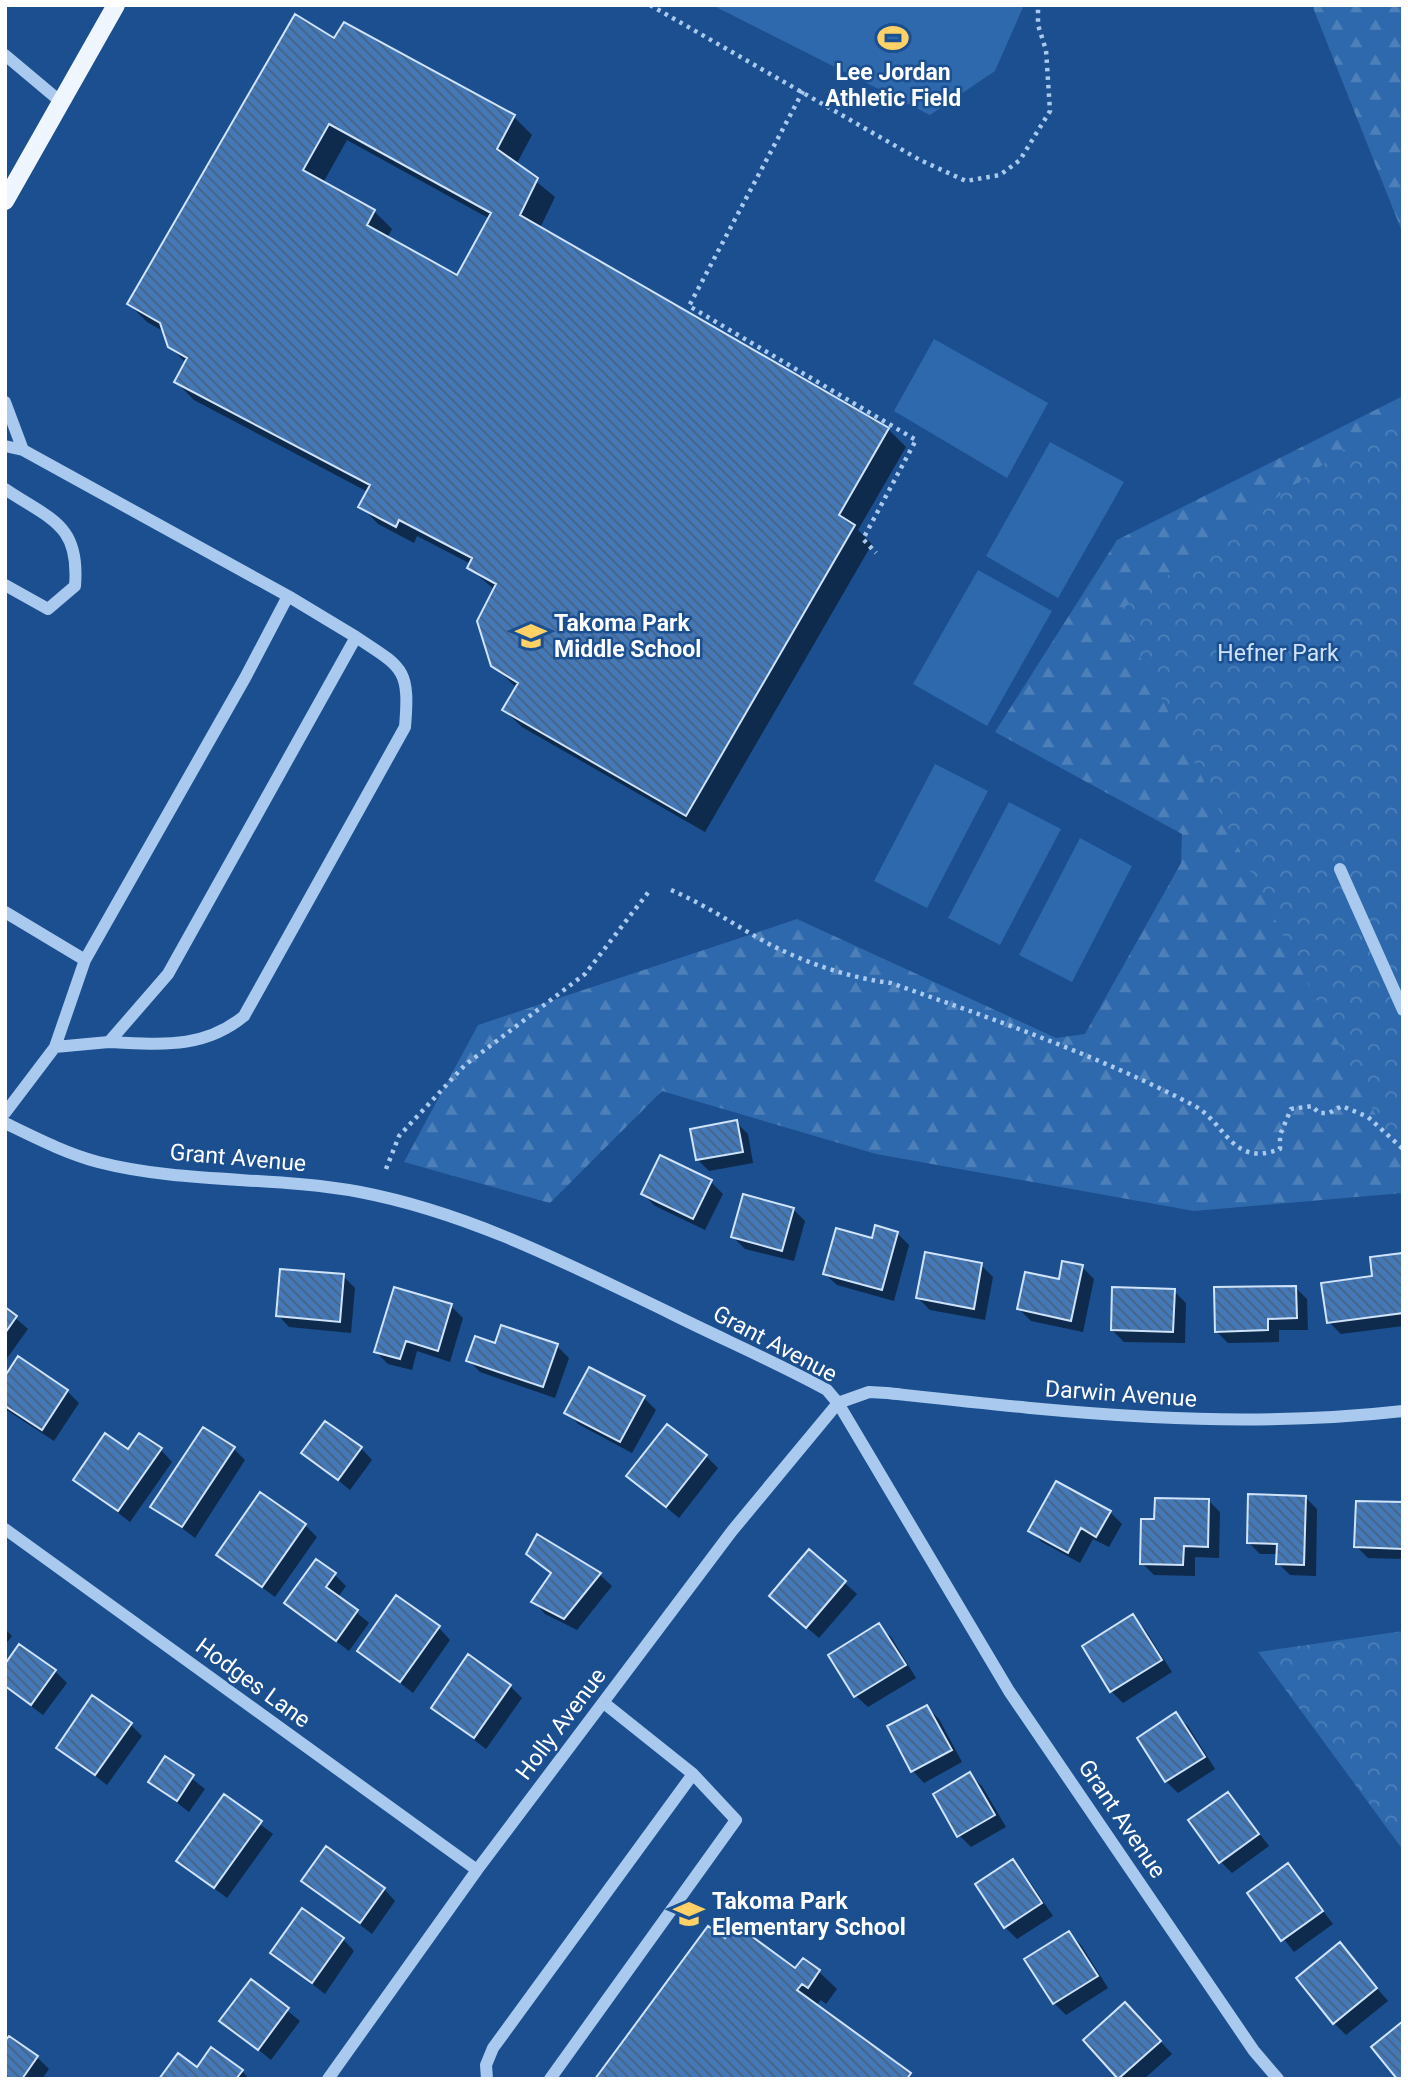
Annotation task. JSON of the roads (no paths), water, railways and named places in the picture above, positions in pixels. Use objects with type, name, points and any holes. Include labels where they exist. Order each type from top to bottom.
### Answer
[{"type":"main road","points":[[5,201],[116,5]]},
{"type":"street","points":[[5,55],[61,102]]},
{"type":"street","points":[[5,402],[23,450]]},
{"type":"street","points":[[5,446],[23,450],[288,596],[356,637],[398,665],[408,693],[405,727],[244,1016],[225,1032],[182,1044],[109,1042],[55,1047]]},
{"type":"street","points":[[5,489],[67,531],[77,560],[75,586],[48,609],[5,585]]},
{"type":"street","points":[[5,1113],[55,1047],[85,960],[245,678],[288,596]]},
{"type":"street","points":[[109,1042],[167,974],[356,637]]},
{"type":"street","points":[[1340,869],[1403,1010]]},
{"type":"street","points":[[5,912],[85,960]]},
{"type":"street","name":"Grant Avenue","points":[[5,1123],[60,1150],[99,1162],[167,1174],[279,1181],[351,1191],[458,1220],[551,1255],[827,1390],[838,1403],[1009,1691],[1254,2052],[1278,2079]]},
{"type":"street","name":"Darwin Avenue","points":[[838,1403],[869,1392],[1094,1416],[1186,1421],[1289,1419],[1403,1411]]},
{"type":"street","name":"Holly Avenue","points":[[328,2079],[477,1870],[732,1531],[838,1403]]},
{"type":"street","name":"Hodges Lane","points":[[5,1529],[477,1870]]},
{"type":"street","points":[[550,2079],[736,1820],[693,1774],[604,1703]]},
{"type":"street","points":[[487,2079],[486,2065],[493,2048],[693,1774]]},
{"type":"place","name":"Lee Jordan Athletic Field","points":[[893,38]]},
{"type":"place","name":"Takoma Park Middle School","points":[[531,636]]},
{"type":"place","name":"Takoma Park Elementary School","points":[[689,1914]]},
{"type":"park label","name":"Hefner Park","points":[[1278,653]]}]
